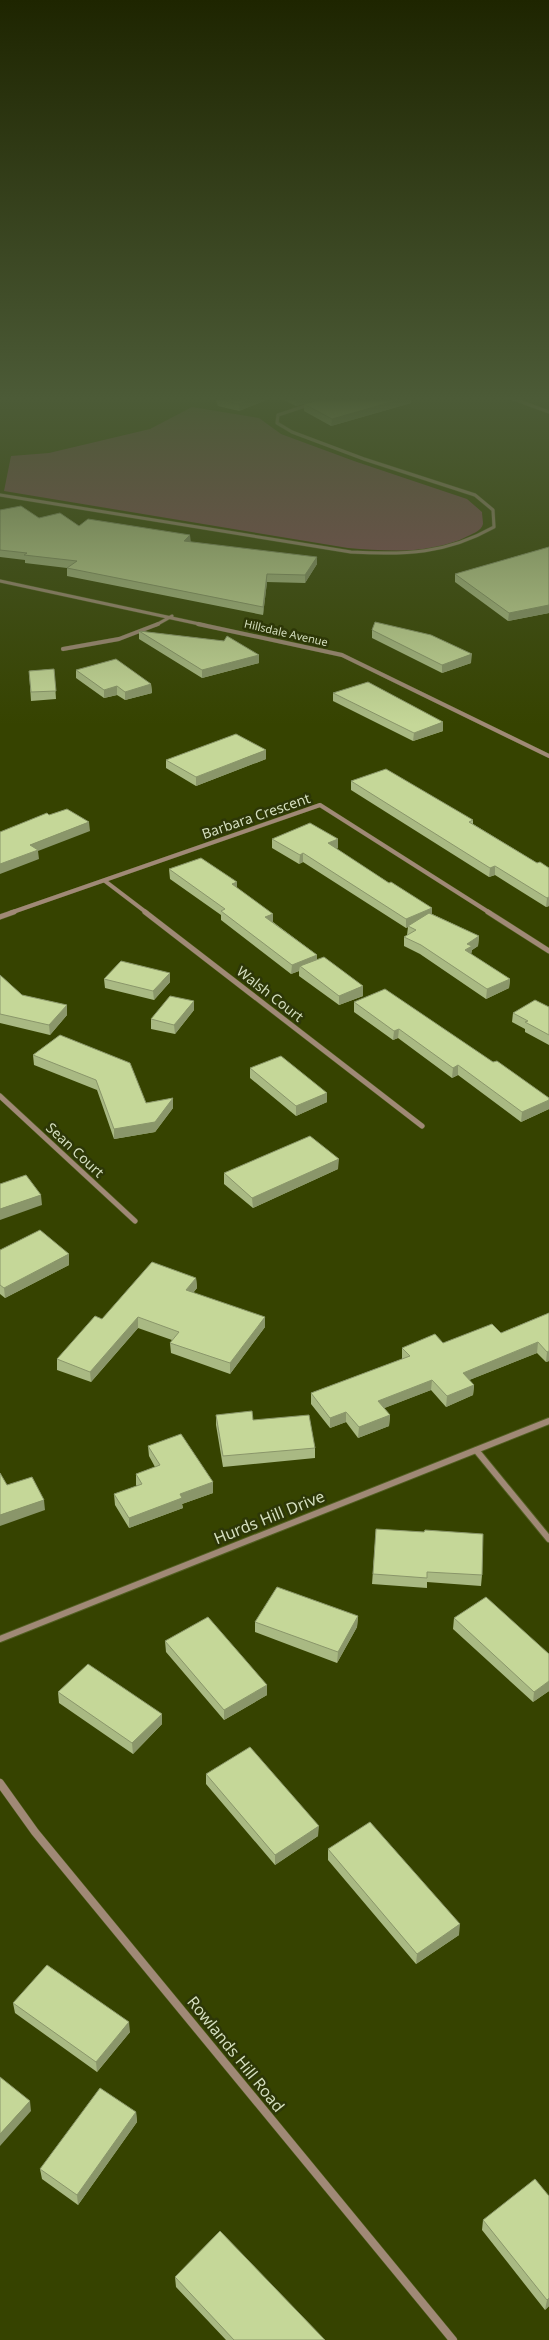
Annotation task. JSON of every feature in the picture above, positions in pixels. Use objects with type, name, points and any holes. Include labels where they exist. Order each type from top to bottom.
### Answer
[{"type":"street","points":[[80,507],[351,552],[394,555],[435,551],[474,540],[494,527],[493,510],[490,507]]},
{"type":"street","name":"Hillsdale Avenue","points":[[0,580],[172,616],[342,655],[549,756]]},
{"type":"street","points":[[63,649],[116,642],[150,629],[172,616]]},
{"type":"street","name":"Barbara Crescent","points":[[0,918],[320,805],[549,951]]},
{"type":"street","name":"Walsh Court","points":[[105,881],[422,1126]]},
{"type":"street","name":"Sean Court","points":[[0,1096],[136,1221]]},
{"type":"street","name":"Hurds Hill Drive","points":[[0,1639],[549,1421]]},
{"type":"street","points":[[476,1450],[549,1540]]},
{"type":"street","name":"Rowlands Hill Road","points":[[0,1783],[42,1840],[453,2340]]},
{"type":"shaded area","points":[[102,507],[476,507],[482,512],[483,524],[477,532],[440,546],[394,551],[348,548]]},
{"type":"building","points":[[23,507],[39,518],[60,513],[79,526],[88,519],[190,535],[184,541],[317,557],[305,575],[267,574],[263,607],[67,568],[77,561],[24,555],[27,553],[0,550],[0,510]]},
{"type":"building","points":[[549,547],[549,605],[509,613],[455,574]]},
{"type":"building","points":[[375,622],[431,635],[472,654],[442,665],[372,630]]},
{"type":"building","points":[[139,631],[224,641],[227,636],[259,655],[202,670]]},
{"type":"building","points":[[116,659],[151,684],[125,692],[117,686],[104,690],[76,670]]},
{"type":"building","points":[[54,669],[56,691],[31,692],[29,671]]},
{"type":"building","points":[[368,682],[443,722],[414,733],[333,693]]},
{"type":"building","points":[[236,734],[266,750],[196,777],[166,760]]},
{"type":"building","points":[[386,769],[473,820],[469,822],[537,863],[540,862],[549,868],[549,897],[547,898],[495,866],[490,868],[351,781]]},
{"type":"building","points":[[67,809],[89,822],[30,845],[38,850],[0,864],[0,832],[47,813],[49,815]]},
{"type":"building","points":[[310,823],[338,839],[328,843],[389,883],[391,882],[432,908],[406,919],[303,853],[300,855],[272,839]]},
{"type":"building","points":[[201,858],[237,882],[232,884],[273,914],[265,917],[317,955],[292,965],[221,911],[225,909],[169,869]]},
{"type":"building","points":[[429,913],[479,936],[467,944],[472,946],[465,950],[510,979],[487,989],[421,945],[404,937],[416,930],[408,926]]},
{"type":"building","points":[[324,957],[363,986],[339,996],[300,966]]},
{"type":"building","points":[[121,961],[170,973],[153,991],[104,979]]},
{"type":"building","points":[[0,975],[22,995],[67,1005],[49,1025],[0,1014]]},
{"type":"building","points":[[385,989],[493,1062],[497,1061],[549,1098],[549,1100],[522,1112],[458,1065],[453,1068],[399,1029],[394,1031],[354,1002]]},
{"type":"building","points":[[170,996],[194,1001],[174,1025],[151,1019]]},
{"type":"building","points":[[535,1000],[549,1007],[549,1035],[513,1013]]},
{"type":"building","points":[[60,1035],[130,1063],[146,1103],[173,1098],[155,1122],[114,1129],[96,1080],[33,1055]]},
{"type":"building","points":[[281,1056],[327,1093],[296,1106],[250,1068]]},
{"type":"building","points":[[310,1136],[339,1159],[252,1198],[224,1173]]},
{"type":"building","points":[[26,1175],[41,1195],[0,1209],[0,1184]]},
{"type":"building","points":[[40,1230],[69,1254],[4,1288],[0,1285],[0,1250]]},
{"type":"building","points":[[152,1262],[196,1278],[186,1290],[265,1317],[230,1363],[170,1343],[179,1332],[138,1317],[90,1372],[57,1359],[95,1316],[102,1319]]},
{"type":"building","points":[[549,1313],[549,1351],[547,1352],[538,1342],[463,1373],[474,1385],[447,1396],[432,1380],[378,1401],[390,1415],[359,1427],[346,1412],[330,1418],[311,1393],[410,1356],[402,1348],[435,1334],[443,1343],[492,1324],[501,1333]]},
{"type":"building","points":[[252,1411],[253,1420],[309,1415],[315,1448],[223,1456],[216,1415]]},
{"type":"building","points":[[181,1434],[213,1482],[180,1494],[182,1498],[129,1518],[114,1494],[142,1484],[136,1474],[160,1465],[148,1446]]},
{"type":"building","points":[[0,1473],[7,1485],[32,1477],[44,1500],[0,1515]]},
{"type":"building","points":[[376,1529],[483,1534],[482,1575],[427,1572],[427,1578],[373,1574]]},
{"type":"building","points":[[277,1587],[358,1616],[338,1652],[255,1622]]},
{"type":"building","points":[[486,1597],[549,1654],[549,1681],[534,1692],[454,1618]]},
{"type":"building","points":[[208,1617],[267,1685],[224,1710],[165,1641]]},
{"type":"building","points":[[88,1664],[162,1714],[132,1743],[58,1692]]},
{"type":"building","points":[[250,1747],[319,1826],[275,1855],[206,1774]]},
{"type":"building","points":[[370,1822],[460,1924],[417,1954],[328,1849]]},
{"type":"building","points":[[47,1965],[129,2022],[96,2062],[13,2003]]},
{"type":"building","points":[[0,2077],[30,2101],[0,2134]]},
{"type":"building","points":[[100,2088],[136,2112],[77,2195],[40,2169]]},
{"type":"building","points":[[535,2179],[549,2196],[549,2298],[547,2300],[483,2220]]},
{"type":"building","points":[[220,2231],[325,2340],[234,2340],[175,2277]]}]
